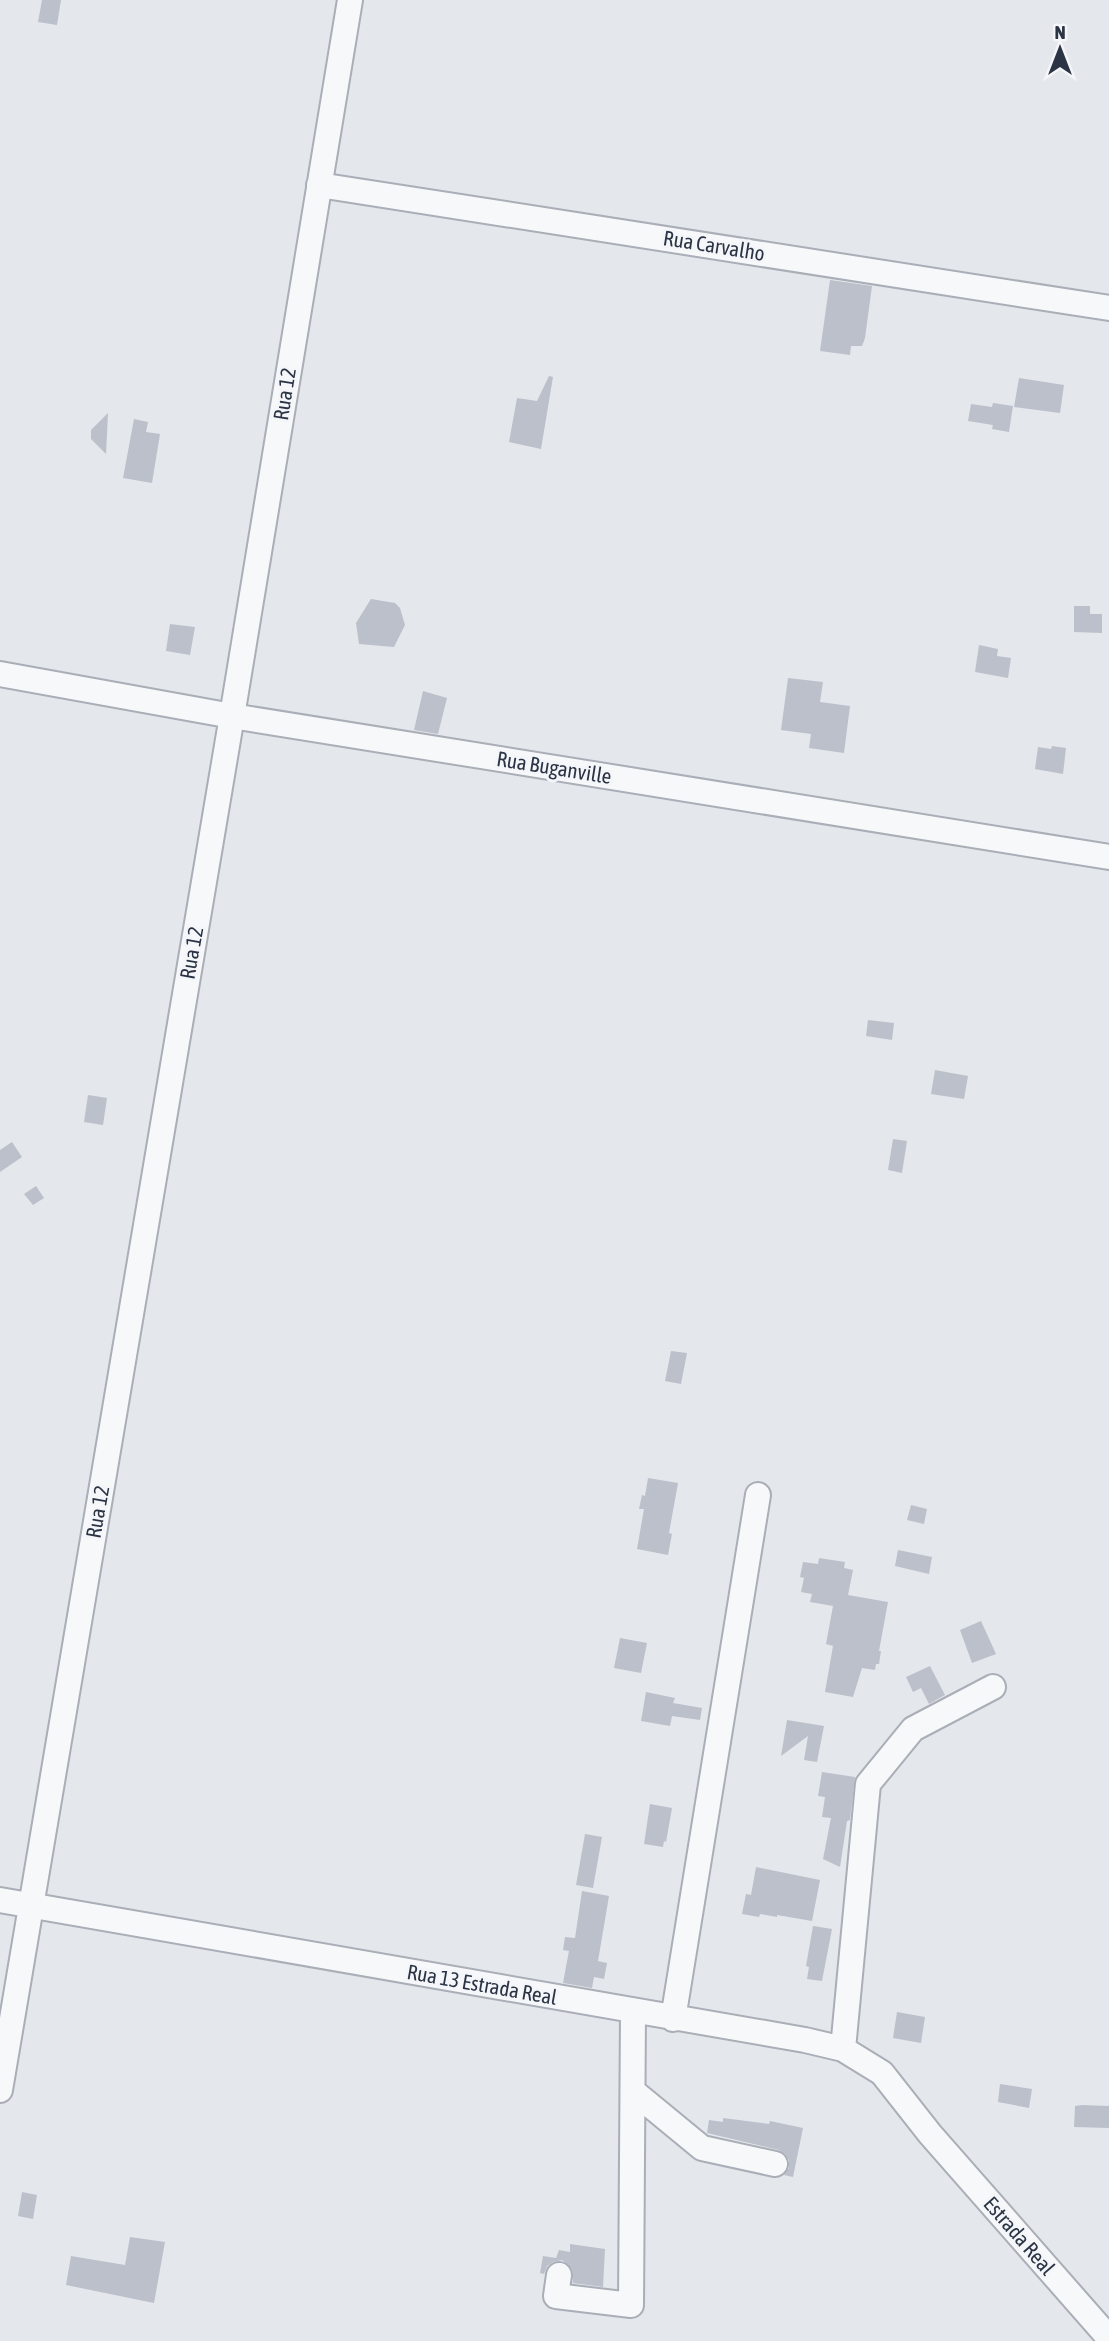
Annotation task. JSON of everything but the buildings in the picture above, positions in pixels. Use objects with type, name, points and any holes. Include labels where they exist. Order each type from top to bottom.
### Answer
[{"type":"street","name":"Rua 12","points":[[0,2090],[350,0]]},
{"type":"street","name":"Rua Carvalho","points":[[319,185],[1109,308]]},
{"type":"street","name":"Rua Buganville","points":[[0,674],[232,716],[1109,857]]},
{"type":"street","points":[[673,2019],[758,1495]]},
{"type":"street","points":[[843,2049],[869,1784],[914,1729],[993,1687]]},
{"type":"street","name":"Rua 13 Estrada Real","points":[[0,1900],[843,2049],[882,2073],[930,2134]]},
{"type":"street","points":[[559,2275],[556,2297],[631,2305],[633,2012]]},
{"type":"street","points":[[634,2092],[702,2148],[775,2164]]},
{"type":"street","name":"Estrada Real","points":[[930,2134],[1109,2338]]}]
